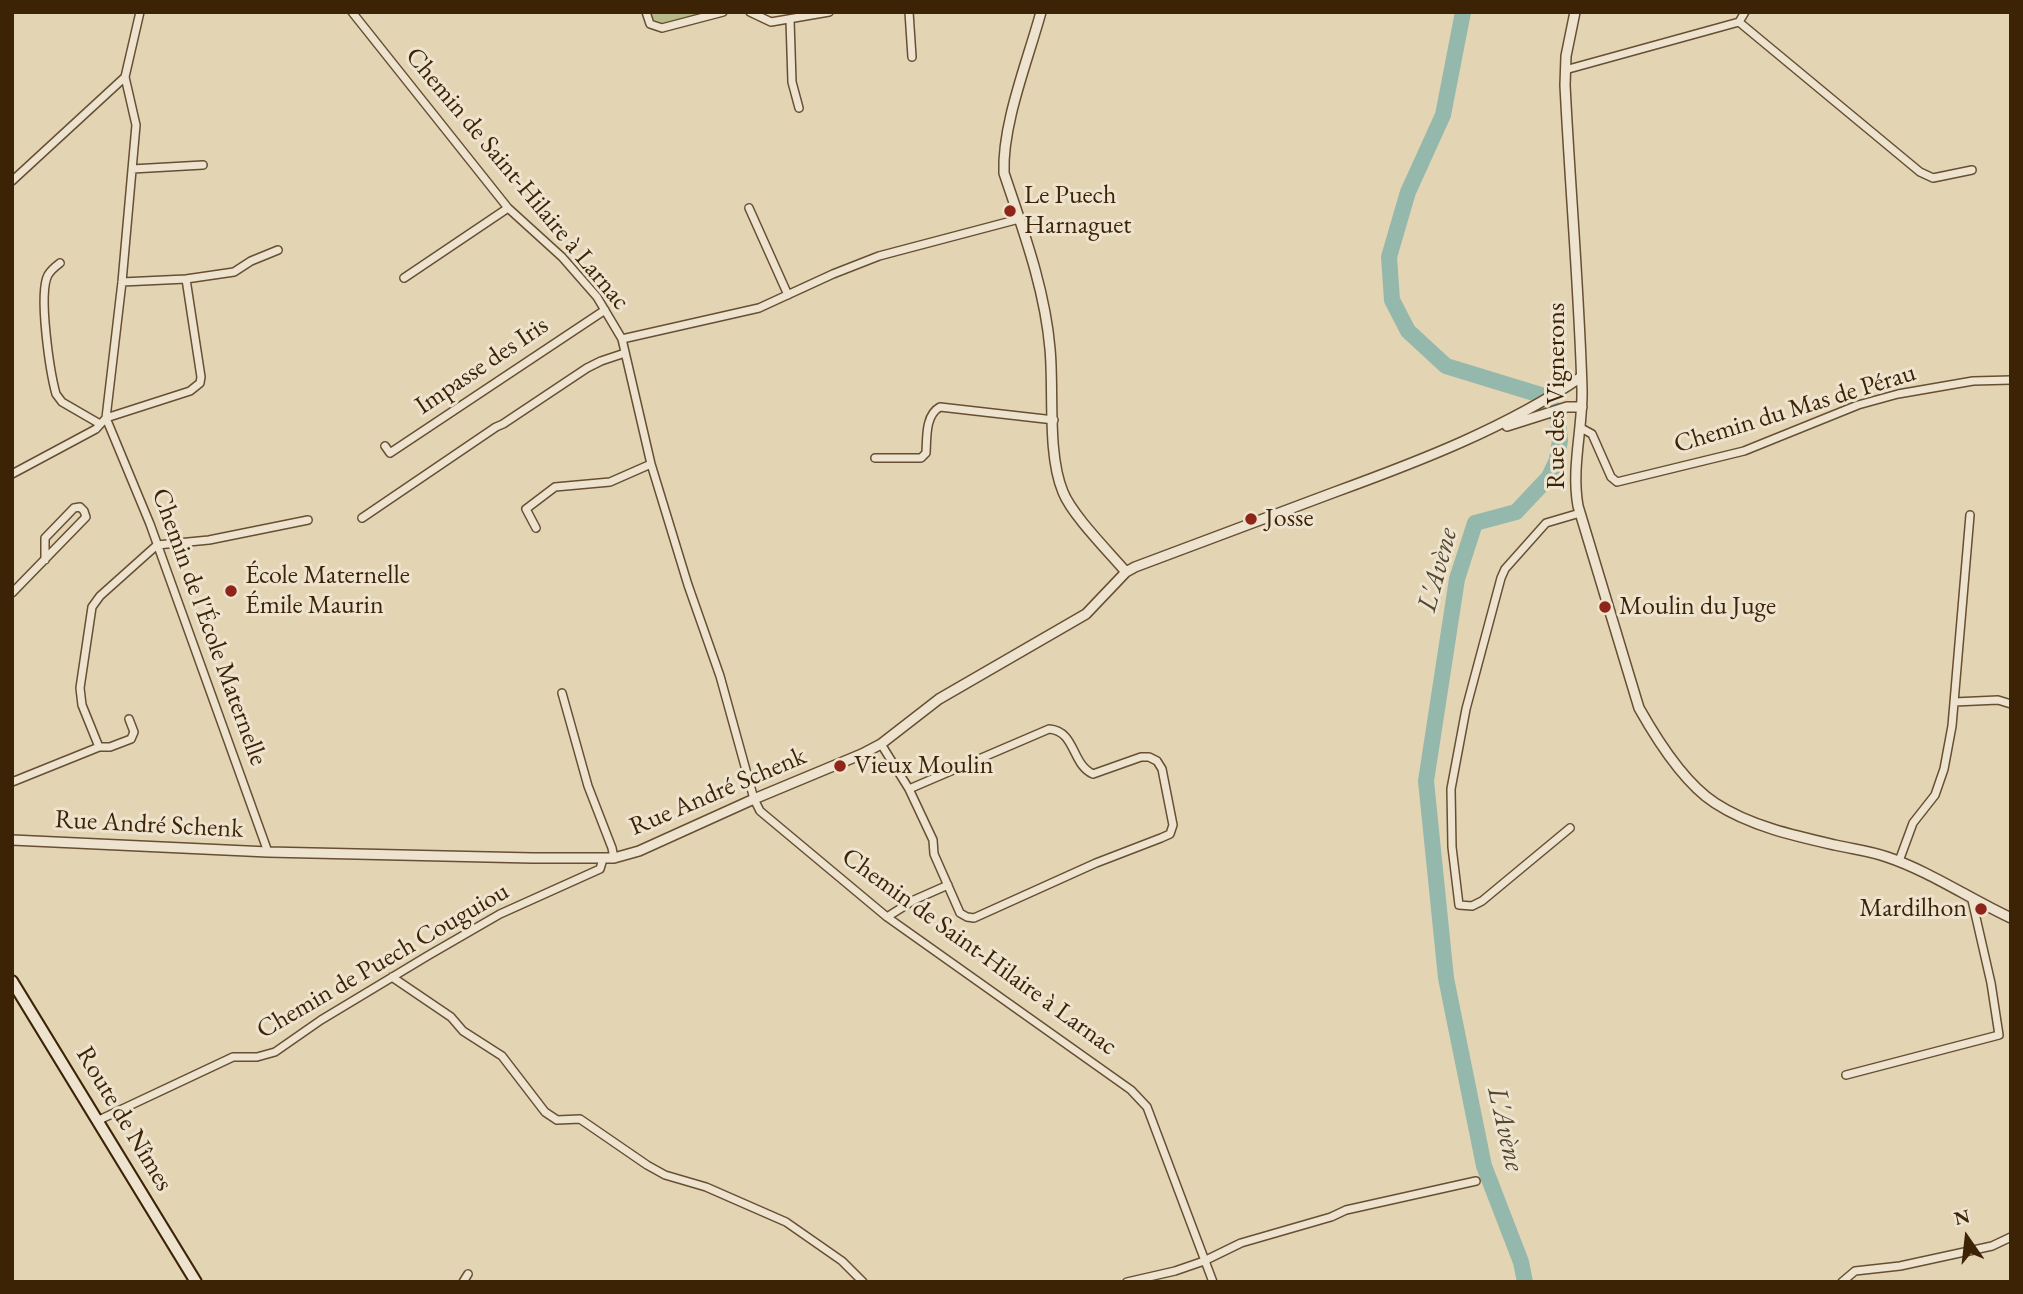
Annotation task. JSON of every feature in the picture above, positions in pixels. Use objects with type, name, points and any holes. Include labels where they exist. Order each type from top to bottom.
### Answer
[{"type":"main road","name":"Route de Nîmes","points":[[12,981],[99,1120],[195,1282]]},
{"type":"street","points":[[103,421],[122,282],[136,125],[125,77],[140,12]]},
{"type":"street","name":"Chemin de Saint-Hilaire à Larnac","points":[[352,12],[508,208],[562,257],[597,297],[622,340],[651,464],[688,585],[720,676],[754,799],[760,811],[887,917],[1131,1090],[1147,1107],[1213,1282]]},
{"type":"street","points":[[646,12],[650,23],[662,28],[723,12]]},
{"type":"street","points":[[750,12],[771,22],[829,12]]},
{"type":"street","points":[[909,12],[912,57]]},
{"type":"street","points":[[1041,12],[1003,155],[1004,173],[1044,304],[1051,348],[1055,457],[1063,492],[1070,505],[1126,572]]},
{"type":"street","name":"Rue des Vignerons","points":[[1576,12],[1567,46],[1565,69],[1582,407],[1574,484],[1580,513],[1639,708],[1648,725],[1690,780],[1721,807],[1775,829],[1899,861],[2011,918]]},
{"type":"street","points":[[1565,69],[1739,22],[1745,12]]},
{"type":"street","points":[[790,20],[792,82],[799,108]]},
{"type":"street","points":[[1739,22],[1920,172],[1933,177],[1972,170]]},
{"type":"street","points":[[12,181],[125,77]]},
{"type":"street","points":[[132,169],[203,165]]},
{"type":"street","points":[[404,278],[508,208]]},
{"type":"street","points":[[749,208],[788,295]]},
{"type":"street","points":[[622,340],[759,308],[832,274],[880,256],[1019,219]]},
{"type":"street","points":[[122,282],[186,279],[234,272],[251,261],[278,250]]},
{"type":"street","points":[[60,263],[49,274],[46,283],[46,334],[53,384],[62,402],[103,421]]},
{"type":"street","points":[[12,474],[96,429],[103,421],[190,391],[200,383],[186,279]]},
{"type":"street","name":"Impasse des Iris","points":[[385,446],[390,453],[605,310]]},
{"type":"street","points":[[362,518],[587,368],[601,360],[625,353]]},
{"type":"street","name":"Rue André Schenk","points":[[1537,412],[1581,377]]},
{"type":"street","name":"Chemin du Mas de Pérau","points":[[1580,428],[1592,434],[1611,477],[1617,482],[1744,451],[1835,414],[1898,394],[1973,380],[2011,380]]},
{"type":"street","points":[[875,458],[921,458],[926,453],[930,418],[934,410],[940,407],[1054,420]]},
{"type":"street","name":"Rue André Schenk","points":[[12,840],[268,852],[614,858],[639,851],[881,744],[939,699],[1086,614],[1126,572],[1395,470],[1537,412],[1582,407]]},
{"type":"street","name":"Chemin de l'École Maternelle","points":[[103,421],[157,545],[268,852]]},
{"type":"street","points":[[536,528],[526,509],[555,487],[610,482],[651,464]]},
{"type":"street","points":[[392,499],[398,507]]},
{"type":"street","points":[[12,593],[86,517],[80,507],[74,508],[45,538],[44,560]]},
{"type":"street","points":[[1570,828],[1482,901],[1472,906],[1459,905],[1452,848],[1451,789],[1466,709],[1501,578],[1505,569],[1546,523],[1580,513]]},
{"type":"street","points":[[1899,861],[1913,823],[1935,795],[1946,758],[1952,726],[1970,515]]},
{"type":"street","points":[[99,747],[82,705],[80,688],[92,607],[100,596],[157,545],[209,540],[308,520]]},
{"type":"street","points":[[562,692],[589,786],[614,858]]},
{"type":"street","points":[[1954,702],[1998,699],[2011,704]]},
{"type":"street","points":[[12,782],[99,747],[110,747],[133,737],[129,719]]},
{"type":"street","points":[[881,744],[909,789],[933,840],[934,854],[960,913],[974,918],[1096,863],[1170,834],[1173,825],[1162,769],[1157,761],[1142,757],[1093,774],[1085,770],[1065,734],[1059,730],[1049,729],[909,789]]},
{"type":"street","name":"Chemin de Puech Couguiou","points":[[99,1120],[233,1057],[275,1052],[321,1020],[500,914],[600,869],[603,859]]},
{"type":"street","points":[[887,917],[914,900],[948,885]]},
{"type":"street","points":[[1846,1075],[1999,1035],[1991,983],[1972,900]]},
{"type":"street","points":[[392,977],[451,1017],[463,1031],[502,1056],[545,1112],[557,1120],[580,1119],[647,1166],[665,1175],[706,1187],[786,1222],[842,1261],[863,1282]]},
{"type":"street","points":[[1127,1282],[1175,1271],[1204,1261],[1241,1243],[1331,1217],[1346,1210],[1476,1181]]},
{"type":"street","points":[[1843,1280],[1855,1271],[1900,1266],[1992,1246],[2011,1237]]},
{"type":"street","points":[[463,1282],[468,1274]]},
{"type":"green space","points":[[650,12],[715,12],[666,24],[653,19]]},
{"type":"waterway","name":"L'Avène","points":[[1463,12],[1443,115],[1408,192],[1389,257],[1392,300],[1408,331],[1446,366],[1544,396],[1557,414],[1560,440],[1557,460],[1549,477],[1516,512],[1475,523],[1457,579],[1426,781],[1446,978],[1484,1166],[1521,1262],[1525,1282]]},
{"type":"place","name":"Le Puech Harnaguet","points":[[1010,211]]},
{"type":"place","name":"Josse","points":[[1251,519]]},
{"type":"place","name":"École Maternelle Émile Maurin","points":[[231,591]]},
{"type":"place","name":"Moulin du Juge","points":[[1605,607]]},
{"type":"place","name":"Vieux Moulin","points":[[840,766]]},
{"type":"place","name":"Mardilhon","points":[[1981,909]]}]
